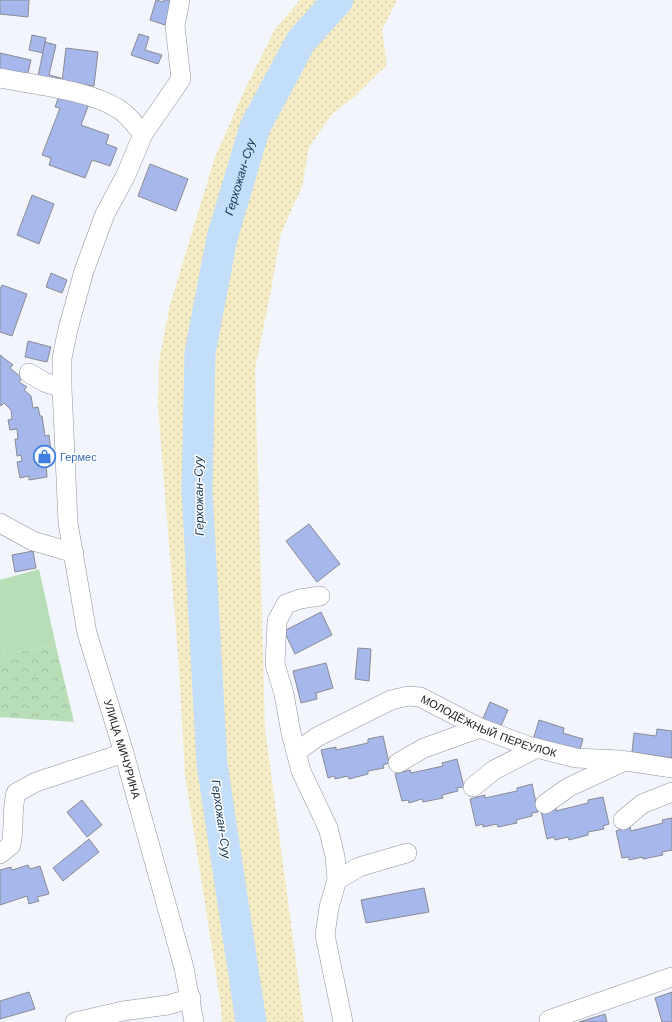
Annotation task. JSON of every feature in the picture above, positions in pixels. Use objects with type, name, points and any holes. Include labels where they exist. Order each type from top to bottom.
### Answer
[{"type":"street","name":"УЛИЦА МИЧУРИНА","points":[[180,0],[175,26],[181,79],[143,134],[126,175],[105,214],[84,271],[68,328],[62,358],[62,388],[68,523],[88,633],[124,753],[191,998],[194,1022]]},
{"type":"street","points":[[0,78],[83,95],[107,103],[118,108],[143,134]]},
{"type":"street","points":[[29,373],[44,382],[62,388]]},
{"type":"street","points":[[0,523],[34,541],[74,553]]},
{"type":"street","points":[[320,596],[300,599],[286,604],[277,621],[275,664],[284,694],[301,771],[328,828],[335,856],[337,880],[329,907],[325,935],[343,1022]]},
{"type":"street","name":"МОЛОДЁЖНЫЙ ПЕРЕУЛОК","points":[[296,752],[317,737],[390,700],[408,696],[420,697],[480,728],[537,748],[576,758],[626,761],[672,768]]},
{"type":"street","points":[[398,763],[424,748],[480,728]]},
{"type":"street","points":[[473,787],[494,770],[537,748]]},
{"type":"street","points":[[0,854],[11,845],[14,830],[12,808],[16,793],[36,782],[124,753]]},
{"type":"street","points":[[545,804],[569,787],[626,761]]},
{"type":"street","points":[[623,820],[642,804],[672,792]]},
{"type":"street","points":[[337,880],[359,867],[407,853]]},
{"type":"street","points":[[549,1020],[672,977]]},
{"type":"street","points":[[75,1022],[123,1011],[168,1005],[191,998]]},
{"type":"green space","points":[[39,569],[56,646],[0,654],[0,580]]},
{"type":"green space","points":[[56,646],[74,722],[0,717],[0,654]]},
{"type":"sand","points":[[300,0],[397,0],[382,30],[387,65],[354,97],[332,114],[309,147],[302,187],[281,233],[255,369],[265,728],[304,1022],[222,1022],[221,1006],[185,775],[179,668],[158,407],[159,361],[170,305],[215,157],[245,89],[275,29]]},
{"type":"building","points":[[0,0],[29,0],[28,17],[0,14]]},
{"type":"building","points":[[156,0],[163,2],[164,0],[172,0],[165,25],[150,20]]},
{"type":"building","points":[[139,34],[149,37],[145,50],[162,55],[158,64],[131,55]]},
{"type":"building","points":[[32,35],[46,38],[43,53],[29,50]]},
{"type":"building","points":[[45,42],[56,45],[49,75],[61,78],[59,86],[37,81]]},
{"type":"building","points":[[66,48],[98,52],[94,86],[62,82]]},
{"type":"building","points":[[0,53],[31,60],[27,77],[0,71]]},
{"type":"building","points":[[60,93],[89,104],[81,125],[109,135],[106,144],[117,148],[110,166],[92,160],[85,178],[49,165],[51,158],[42,155],[60,108],[55,107]]},
{"type":"building","points":[[150,164],[188,179],[176,211],[138,196]]},
{"type":"building","points":[[32,195],[54,204],[39,244],[17,235]]},
{"type":"building","points":[[51,273],[67,280],[62,293],[46,287]]},
{"type":"building","points":[[2,285],[27,294],[12,336],[0,332],[0,289]]},
{"type":"building","points":[[28,341],[51,347],[47,362],[25,357]]},
{"type":"building","points":[[0,355],[13,365],[10,368],[22,378],[19,382],[27,387],[24,390],[31,396],[33,408],[38,407],[40,416],[42,416],[45,436],[49,435],[51,453],[47,454],[49,462],[46,462],[47,477],[29,480],[29,476],[20,478],[17,462],[22,461],[21,455],[17,456],[15,439],[18,439],[17,429],[10,430],[8,420],[12,419],[11,410],[4,403],[1,406],[0,405]]},
{"type":"building","points":[[309,524],[340,564],[317,582],[286,541]]},
{"type":"building","points":[[33,551],[36,568],[15,572],[12,555]]},
{"type":"building","points":[[321,612],[332,635],[295,654],[284,631]]},
{"type":"building","points":[[358,648],[371,649],[369,681],[355,679]]},
{"type":"building","points":[[326,663],[333,688],[316,693],[317,699],[301,703],[293,671]]},
{"type":"building","points":[[490,702],[508,710],[500,728],[482,721]]},
{"type":"building","points":[[539,720],[564,728],[563,733],[583,739],[579,753],[533,740]]},
{"type":"building","points":[[657,729],[672,731],[672,758],[632,752],[634,733],[656,736]]},
{"type":"building","points":[[383,736],[389,763],[383,765],[384,768],[368,771],[368,774],[349,779],[348,776],[335,779],[334,776],[328,778],[321,750],[336,747],[336,750],[368,743],[368,739]]},
{"type":"building","points":[[457,759],[464,787],[457,788],[458,791],[442,795],[443,798],[423,802],[422,799],[409,803],[408,800],[402,801],[395,774],[410,770],[411,773],[443,766],[442,763]]},
{"type":"building","points":[[532,784],[538,812],[532,813],[532,816],[516,820],[517,823],[498,827],[497,824],[483,827],[483,824],[476,826],[470,799],[485,795],[485,798],[517,791],[517,788]]},
{"type":"building","points":[[603,797],[609,824],[603,826],[604,829],[588,832],[588,835],[569,840],[568,837],[555,840],[554,837],[547,839],[541,811],[556,808],[556,811],[588,803],[588,800]]},
{"type":"building","points":[[82,800],[102,825],[87,837],[67,812]]},
{"type":"building","points":[[672,818],[672,850],[662,852],[663,855],[643,859],[643,857],[629,860],[629,857],[622,858],[616,831],[630,827],[631,831],[663,823],[662,820]]},
{"type":"building","points":[[89,839],[99,852],[63,881],[53,868]]},
{"type":"building","points":[[28,865],[30,869],[40,866],[49,894],[37,897],[39,901],[29,904],[27,896],[0,905],[0,870],[11,867],[12,870]]},
{"type":"building","points":[[424,888],[429,912],[366,923],[361,900]]},
{"type":"building","points":[[29,992],[35,1009],[0,1019],[0,1001]]},
{"type":"building","points":[[672,992],[672,1022],[662,1022],[655,998]]},
{"type":"building","points":[[605,1014],[607,1022],[579,1022]]},
{"type":"waterway","name":"Герхожан-Суу","points":[[251,1022],[212,764],[197,490],[200,353],[222,238],[255,127],[301,41],[338,0]]},
{"type":"place","name":"Гермес","points":[[45,457]]}]
